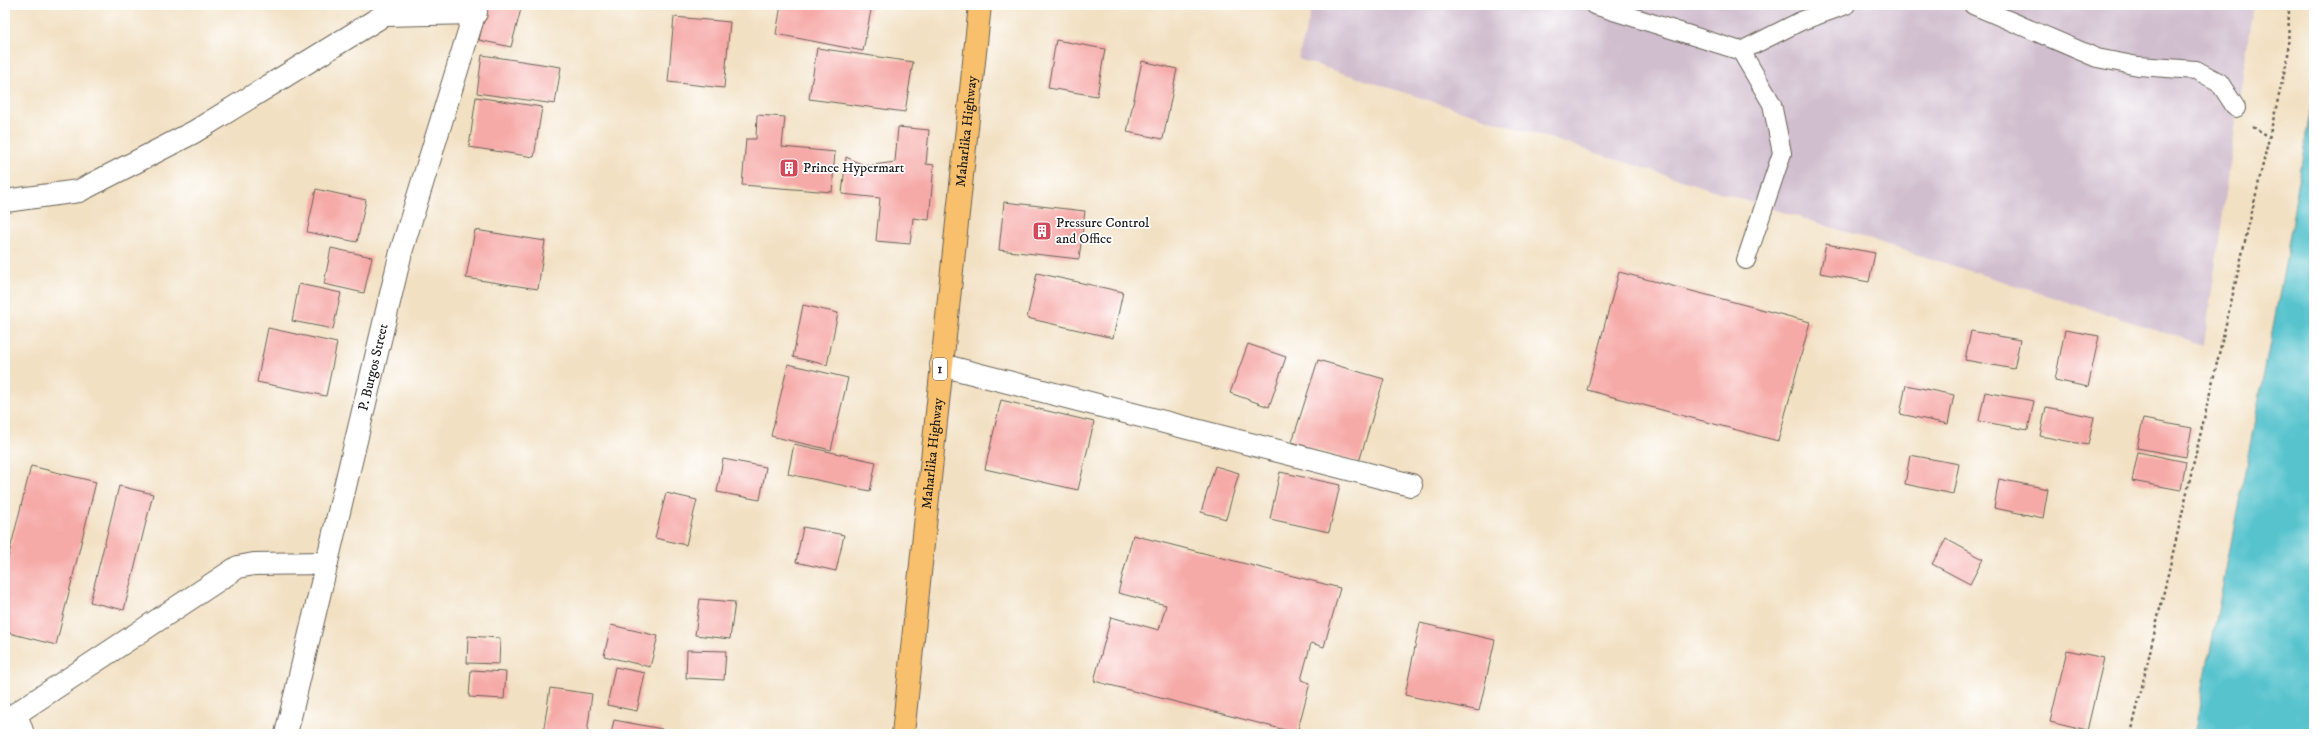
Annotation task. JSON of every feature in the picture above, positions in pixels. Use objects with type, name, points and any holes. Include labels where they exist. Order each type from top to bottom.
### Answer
[{"type":"highway","name":"Maharlika Highway","points":[[902,734],[980,5]]},
{"type":"street","points":[[5,202],[79,191],[194,132],[384,14],[477,9]]},
{"type":"street","name":"P. Burgos Street","points":[[286,734],[401,252],[477,9]]},
{"type":"street","points":[[941,365],[1411,485]]},
{"type":"street","points":[[14,723],[238,567],[254,564],[327,563]]},
{"type":"lane","points":[[1594,5],[1741,51],[1772,104],[1782,153],[1746,260]]},
{"type":"lane","points":[[1741,51],[1801,21],[1846,5]]},
{"type":"lane","points":[[1973,5],[2097,58],[2138,66],[2196,70],[2219,82],[2236,108]]},
{"type":"path","points":[[2131,734],[2288,56],[2289,5]]},
{"type":"shaded area","points":[[1313,5],[2253,5],[2204,345],[1298,59]]},
{"type":"water","points":[[2314,87],[2314,734],[2194,734],[2285,265]]},
{"type":"building","points":[[487,5],[522,5],[511,47],[479,40]]},
{"type":"building","points":[[781,5],[872,5],[863,51],[776,34]]},
{"type":"building","points":[[674,17],[730,22],[724,88],[668,82]]},
{"type":"building","points":[[1056,40],[1105,49],[1097,96],[1048,88]]},
{"type":"building","points":[[817,48],[913,62],[905,112],[809,99]]},
{"type":"building","points":[[482,55],[561,67],[555,104],[477,93]]},
{"type":"building","points":[[1142,61],[1177,69],[1163,139],[1127,132]]},
{"type":"building","points":[[476,97],[542,107],[534,157],[469,147]]},
{"type":"building","name":"Prince Hypermart","points":[[757,115],[785,117],[782,147],[835,152],[832,192],[742,185],[746,139],[756,139]]},
{"type":"building","points":[[898,127],[929,130],[926,164],[934,165],[929,220],[913,218],[910,244],[876,241],[880,198],[842,194],[846,157],[866,166],[895,162]]},
{"type":"building","points":[[316,189],[366,200],[357,242],[307,232]]},
{"type":"building","name":"Pressure Control and Office","points":[[1004,202],[1085,211],[1079,259],[999,250]]},
{"type":"building","points":[[475,230],[545,241],[538,289],[466,278]]},
{"type":"building","points":[[1826,244],[1875,253],[1869,282],[1820,273]]},
{"type":"building","points":[[331,248],[372,257],[364,293],[324,284]]},
{"type":"building","points":[[1619,272],[1810,322],[1778,441],[1587,390]]},
{"type":"building","points":[[1037,273],[1123,292],[1113,338],[1027,318]]},
{"type":"building","points":[[299,284],[341,293],[333,329],[292,321]]},
{"type":"building","points":[[803,305],[838,313],[827,365],[793,357]]},
{"type":"building","points":[[268,328],[337,343],[326,396],[257,382]]},
{"type":"building","points":[[2065,330],[2099,336],[2088,387],[2055,380]]},
{"type":"building","points":[[1971,331],[2020,340],[2014,369],[1965,360]]},
{"type":"building","points":[[1248,344],[1286,357],[1269,407],[1230,393]]},
{"type":"building","points":[[1318,360],[1384,379],[1359,462],[1292,442]]},
{"type":"building","points":[[788,364],[848,378],[831,450],[771,436]]},
{"type":"building","points":[[1906,385],[1954,395],[1948,424],[1900,414]]},
{"type":"building","points":[[1985,392],[2034,401],[2028,430],[1979,421]]},
{"type":"building","points":[[1001,400],[1094,422],[1078,490],[985,469]]},
{"type":"building","points":[[2046,407],[2094,417],[2088,445],[2040,436]]},
{"type":"building","points":[[2143,419],[2192,428],[2186,457],[2137,448]]},
{"type":"building","points":[[794,444],[876,462],[870,491],[788,474]]},
{"type":"building","points":[[2138,452],[2186,462],[2181,490],[2132,481]]},
{"type":"building","points":[[1910,455],[1959,464],[1953,494],[1905,484]]},
{"type":"building","points":[[723,459],[766,467],[760,500],[717,492]]},
{"type":"building","points":[[31,466],[96,482],[56,645],[5,632],[5,570]]},
{"type":"building","points":[[1215,466],[1239,473],[1226,519],[1201,512]]},
{"type":"building","points":[[1280,472],[1340,485],[1329,532],[1270,519]]},
{"type":"building","points":[[1999,479],[2048,489],[2043,518],[1994,508]]},
{"type":"building","points":[[119,486],[153,494],[124,610],[90,602]]},
{"type":"building","points":[[666,493],[697,500],[686,545],[655,538]]},
{"type":"building","points":[[803,527],[844,535],[836,571],[796,562]]},
{"type":"building","points":[[1133,535],[1340,588],[1324,647],[1311,643],[1301,680],[1310,683],[1297,733],[1094,681],[1111,617],[1159,630],[1166,605],[1118,593]]},
{"type":"building","points":[[1946,539],[1983,559],[1970,584],[1932,564]]},
{"type":"building","points":[[700,599],[735,602],[730,639],[695,635]]},
{"type":"building","points":[[1420,623],[1495,640],[1479,711],[1405,695]]},
{"type":"building","points":[[611,625],[658,636],[650,667],[604,656]]},
{"type":"building","points":[[468,636],[500,638],[499,664],[467,663]]},
{"type":"building","points":[[687,650],[726,651],[724,680],[686,678]]},
{"type":"building","points":[[2067,650],[2104,658],[2087,731],[2050,722]]},
{"type":"building","points":[[615,667],[645,673],[637,711],[607,705]]},
{"type":"building","points":[[471,670],[506,672],[504,699],[469,697]]},
{"type":"building","points":[[550,688],[592,694],[587,734],[543,734]]},
{"type":"building","points":[[614,720],[662,729],[661,734],[611,734]]},
{"type":"place","name":"Prince Hypermart","points":[[789,168]]},
{"type":"place","name":"Pressure Control and Office","points":[[1042,231]]}]
